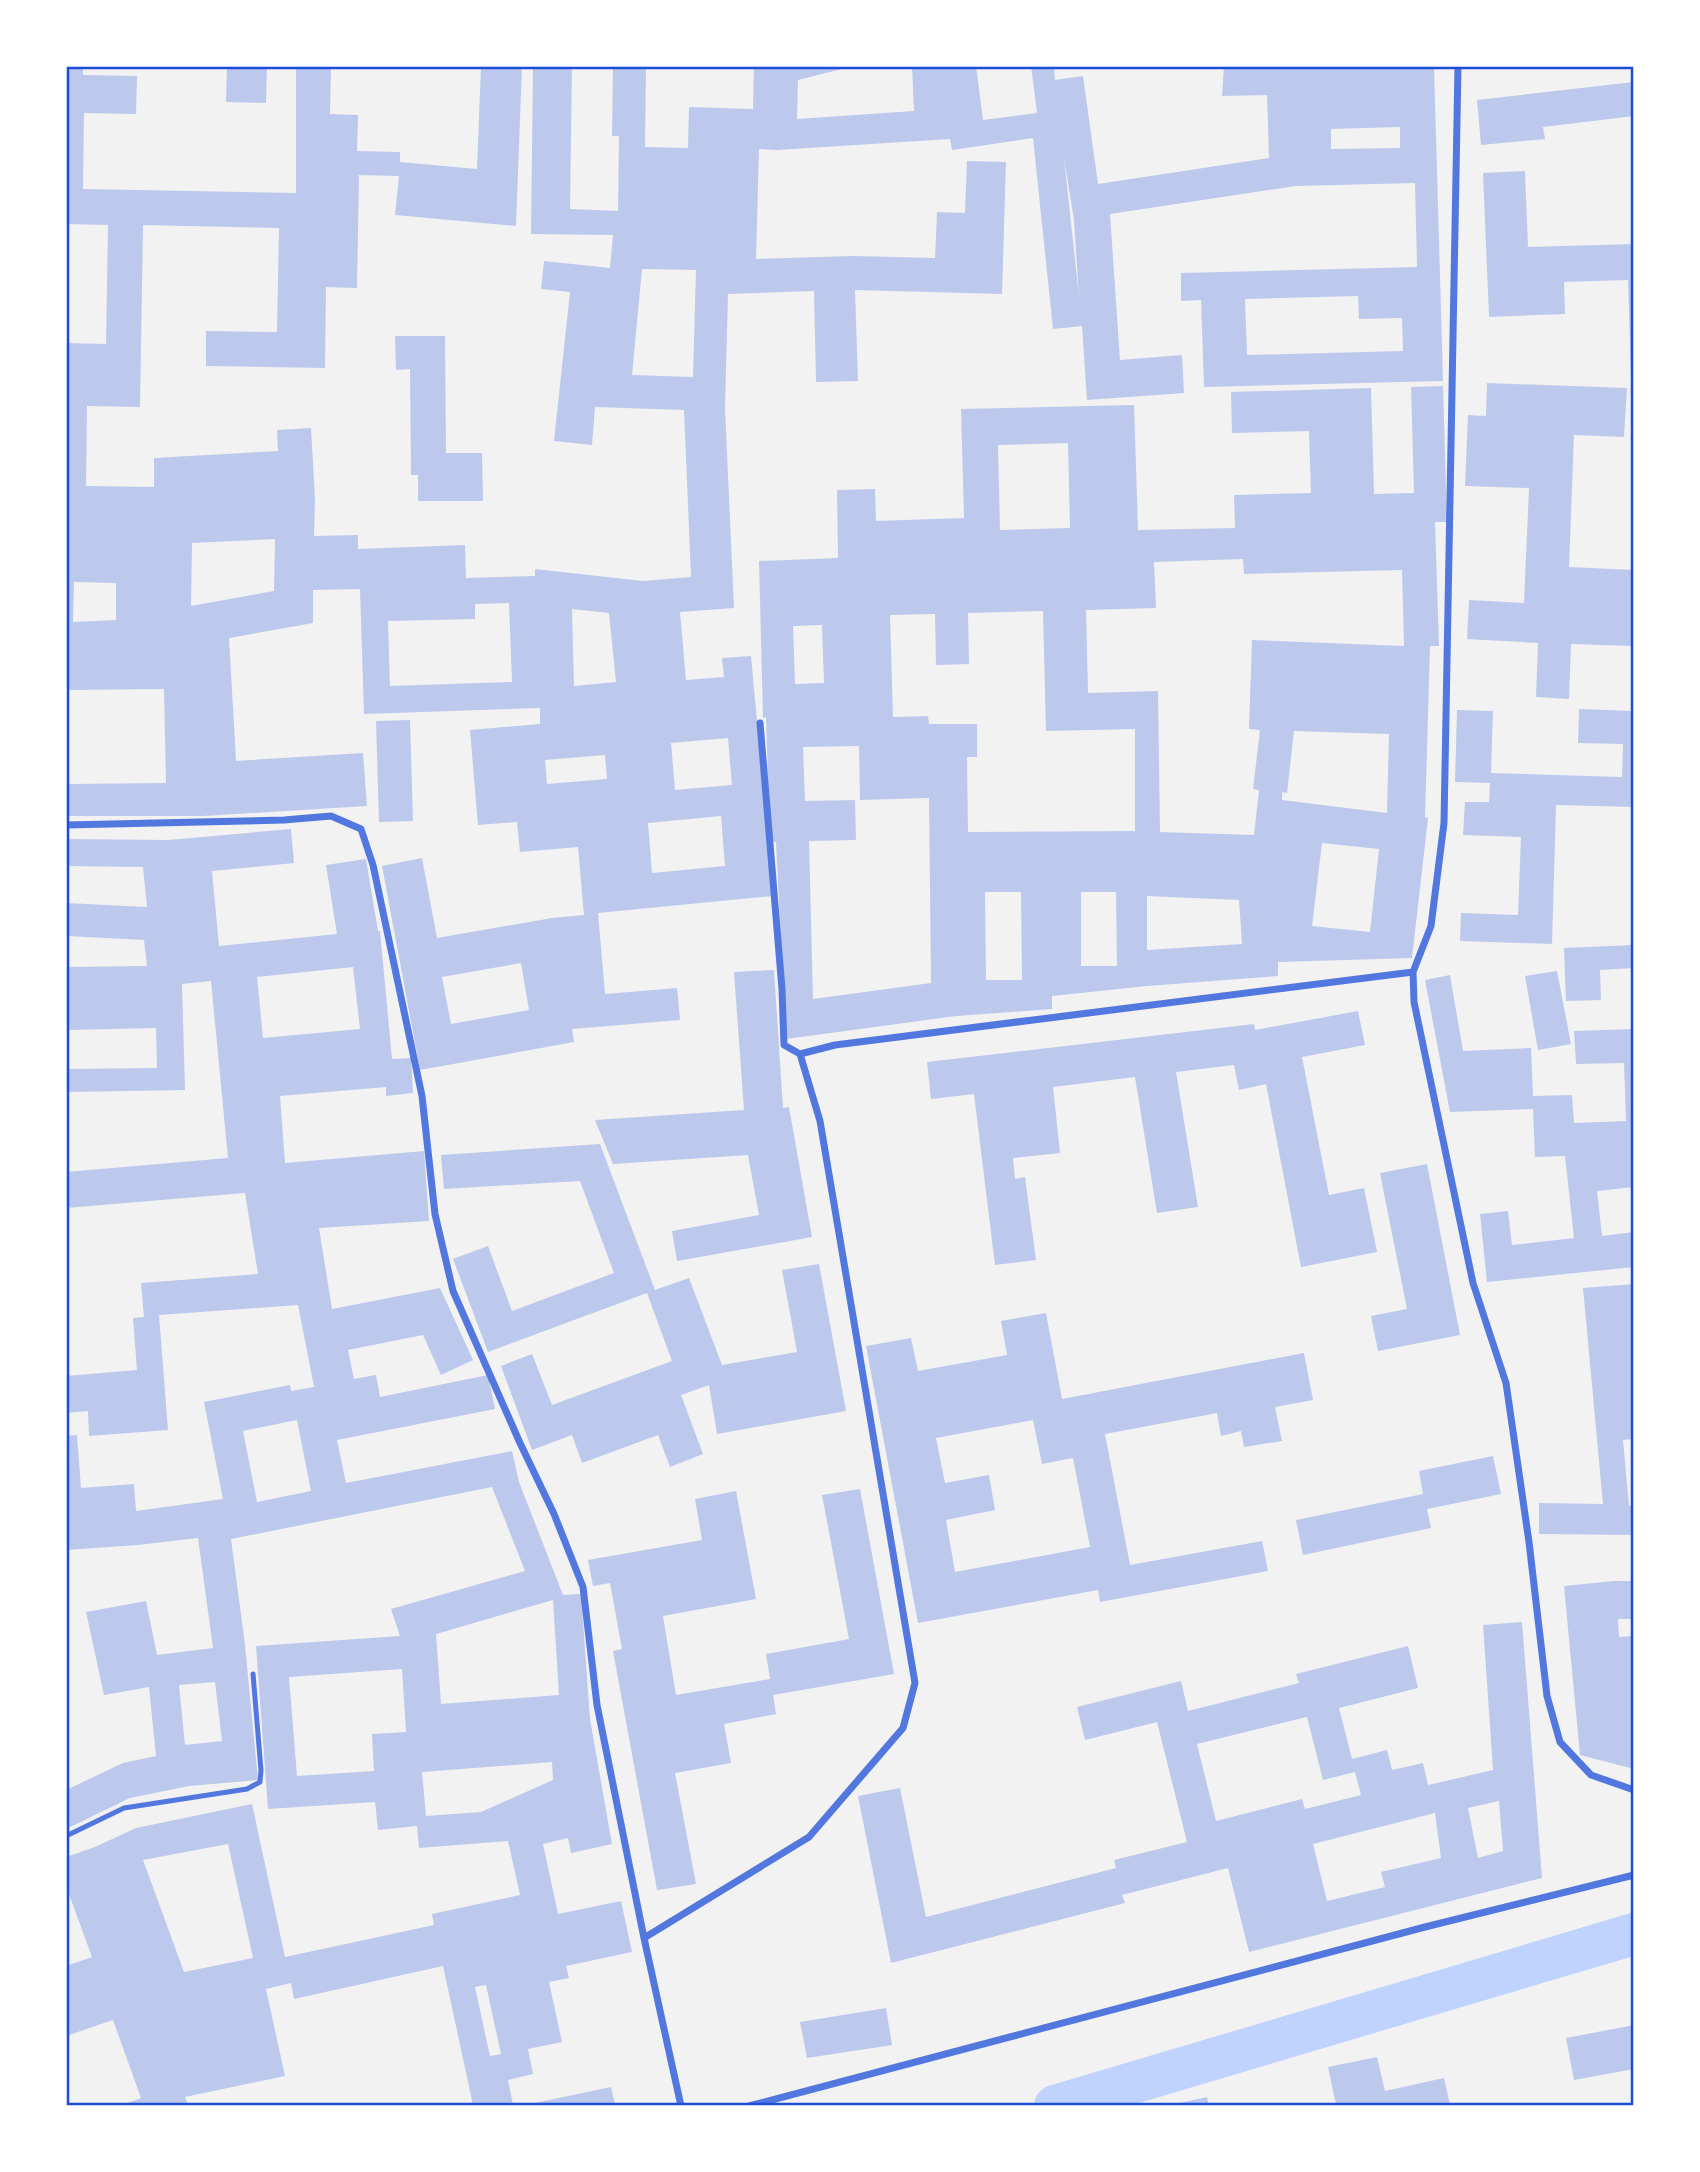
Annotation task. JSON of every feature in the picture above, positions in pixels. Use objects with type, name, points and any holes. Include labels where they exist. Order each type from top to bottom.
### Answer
[{"type":"street","points":[[1458,66],[1444,823],[1431,926],[1413,972],[1414,1002],[1473,1283],[1506,1383],[1529,1542],[1547,1696],[1560,1742],[1591,1775],[1633,1790]]},
{"type":"street","points":[[760,723],[782,989],[784,1045],[800,1054],[835,1045],[1413,972]]},
{"type":"street","points":[[66,825],[284,820],[331,816],[361,829],[373,865],[422,1096],[435,1214],[453,1292],[554,1514],[583,1587],[597,1705],[681,2105]]},
{"type":"street","points":[[644,1938],[809,1837],[903,1728],[915,1683],[820,1121],[800,1054]]},
{"type":"street","points":[[750,2105],[1346,1947],[1633,1875]]},
{"type":"lane","points":[[66,1836],[124,1808],[247,1789],[260,1782],[253,1674]]},
{"type":"building","points":[[66,66],[83,66],[83,75],[137,76],[136,114],[84,113],[83,189],[296,193],[296,66],[331,66],[330,114],[358,115],[357,151],[400,152],[400,162],[477,169],[481,66],[522,66],[516,226],[395,215],[399,176],[359,175],[357,288],[326,287],[325,368],[206,366],[206,331],[277,332],[279,228],[143,225],[140,407],[87,406],[86,486],[154,487],[154,458],[278,451],[277,430],[311,428],[314,536],[358,535],[358,549],[465,545],[466,578],[535,576],[535,569],[643,581],[691,577],[684,410],[595,407],[592,445],[554,441],[570,292],[541,289],[544,261],[610,268],[613,235],[531,234],[533,66],[572,66],[570,209],[618,211],[619,136],[612,136],[613,66],[646,66],[645,147],[688,148],[689,107],[753,109],[754,66],[854,66],[798,80],[797,119],[914,111],[912,66],[976,66],[983,120],[1037,113],[1031,66],[1054,66],[1055,80],[1083,76],[1098,184],[1269,158],[1267,95],[1222,96],[1224,66],[1434,66],[1443,381],[1204,387],[1201,300],[1181,301],[1181,273],[1417,267],[1415,183],[1296,186],[1110,214],[1120,360],[1182,355],[1184,393],[1087,400],[1082,326],[1053,329],[1033,138],[952,150],[950,139],[759,149],[756,259],[853,256],[935,258],[937,212],[965,213],[967,161],[1006,162],[1002,294],[855,290],[858,381],[816,382],[814,291],[728,294],[725,408],[734,608],[680,612],[686,680],[724,677],[722,658],[751,656],[773,896],[598,913],[605,994],[677,988],[680,1020],[572,1029],[574,1042],[420,1070],[382,866],[422,858],[437,938],[584,915],[578,847],[520,852],[517,822],[478,825],[470,730],[540,724],[540,708],[364,714],[360,589],[313,590],[313,623],[229,638],[236,761],[363,753],[367,806],[203,816],[66,816],[66,766],[69,766],[69,784],[166,783],[164,689],[66,690],[66,343],[106,344],[108,225],[66,224]],"holes":[[[1400,127],[1400,148],[1331,149],[1331,129]],[[1064,158],[1074,220],[1079,297]],[[642,269],[696,270],[693,377],[632,375]],[[1358,296],[1359,319],[1402,318],[1403,351],[1247,355],[1245,299]],[[275,539],[274,591],[191,606],[192,543]],[[74,582],[116,583],[116,620],[73,622]],[[509,603],[512,682],[390,686],[388,621],[475,619],[475,604]],[[572,609],[609,613],[616,682],[574,686]],[[728,738],[732,785],[675,790],[671,743]],[[605,755],[607,779],[547,784],[545,760]],[[721,816],[725,866],[652,873],[648,823]],[[521,963],[529,1010],[451,1024],[442,977]]]},
{"type":"building","points":[[227,66],[267,66],[266,103],[226,102]]},
{"type":"building","points":[[1634,82],[1634,116],[1543,127],[1545,139],[1481,145],[1477,100]]},
{"type":"building","points":[[1525,171],[1528,247],[1634,244],[1634,376],[1631,376],[1628,280],[1564,282],[1565,314],[1489,317],[1483,173]]},
{"type":"building","points":[[395,336],[445,336],[446,453],[482,453],[483,501],[418,501],[418,475],[411,475],[410,369],[396,370]]},
{"type":"building","points":[[1487,383],[1627,388],[1624,437],[1574,435],[1569,567],[1634,570],[1634,646],[1571,644],[1569,699],[1536,697],[1538,643],[1467,639],[1469,600],[1524,603],[1529,488],[1465,486],[1468,415],[1486,416]]},
{"type":"building","points":[[1443,386],[1447,522],[1435,522],[1439,646],[1430,646],[1425,817],[1428,818],[1412,958],[1278,962],[1278,976],[1052,996],[1052,1009],[956,1016],[786,1039],[776,842],[770,842],[766,717],[763,718],[759,561],[838,558],[837,490],[875,489],[876,521],[964,518],[961,409],[1134,405],[1138,530],[1235,528],[1234,495],[1311,493],[1309,431],[1232,433],[1231,392],[1371,388],[1374,494],[1414,493],[1411,387]],"holes":[[[1068,443],[1070,528],[1000,530],[998,445]],[[1243,559],[1244,574],[1402,570],[1404,646],[1252,640],[1249,729],[1260,730],[1253,789],[1259,790],[1254,835],[1160,832],[1158,691],[1088,693],[1086,610],[1156,608],[1154,562]],[[1043,611],[1046,731],[1135,729],[1135,831],[968,832],[967,757],[977,757],[977,724],[929,724],[928,716],[893,717],[890,615],[935,614],[936,665],[969,664],[968,613]],[[822,625],[824,683],[795,684],[793,626]],[[1294,731],[1389,734],[1387,813],[1282,800],[1282,792],[1287,793]],[[859,746],[860,800],[929,798],[931,983],[813,999],[809,841],[856,840],[855,800],[805,801],[803,747]],[[1322,843],[1379,849],[1370,932],[1312,926]],[[985,892],[1021,892],[1022,980],[986,980]],[[1081,892],[1116,892],[1117,966],[1081,966]],[[1147,896],[1239,900],[1242,944],[1147,950]]]},
{"type":"building","points":[[1579,709],[1634,711],[1634,807],[1556,805],[1552,944],[1460,941],[1461,913],[1518,915],[1521,837],[1463,835],[1465,802],[1489,802],[1490,783],[1455,782],[1457,710],[1493,711],[1491,773],[1622,777],[1623,744],[1578,743]]},
{"type":"building","points":[[410,720],[413,821],[379,822],[376,721]]},
{"type":"building","points":[[291,829],[294,863],[212,871],[219,946],[337,934],[326,865],[366,859],[380,931],[392,1059],[411,1058],[413,1093],[386,1096],[386,1087],[280,1096],[285,1163],[424,1151],[429,1221],[319,1228],[332,1309],[440,1288],[473,1360],[441,1375],[423,1335],[348,1350],[354,1379],[376,1375],[380,1397],[488,1375],[495,1409],[337,1440],[346,1483],[512,1451],[519,1482],[563,1595],[581,1594],[590,1719],[612,1844],[571,1853],[568,1838],[543,1844],[558,1914],[621,1901],[632,1952],[566,1966],[569,1978],[549,1982],[562,2042],[528,2049],[533,2074],[508,2080],[513,2105],[473,2105],[443,1966],[294,1999],[291,1983],[266,1989],[285,2076],[185,2097],[188,2105],[122,2105],[141,2098],[113,2020],[66,2036],[66,1966],[92,1957],[66,1886],[66,1857],[136,1828],[252,1804],[285,1957],[434,1925],[432,1914],[520,1895],[508,1841],[419,1848],[417,1826],[378,1830],[375,1802],[268,1809],[256,1646],[400,1636],[391,1609],[525,1571],[492,1487],[231,1539],[245,1645],[258,1780],[189,1786],[130,1798],[66,1829],[66,1790],[123,1763],[156,1756],[149,1687],[104,1695],[86,1612],[146,1601],[157,1655],[213,1648],[198,1538],[66,1550],[66,1436],[77,1435],[81,1488],[134,1484],[136,1511],[223,1499],[204,1402],[290,1385],[291,1391],[314,1387],[298,1305],[159,1315],[168,1430],[89,1436],[88,1411],[66,1413],[66,1376],[137,1370],[133,1318],[144,1317],[141,1283],[258,1274],[245,1193],[66,1208],[66,1172],[228,1158],[211,981],[182,984],[185,1090],[69,1092],[68,1069],[157,1068],[156,1028],[68,1030],[66,967],[147,966],[144,940],[66,936],[66,903],[147,907],[143,867],[66,866],[66,839],[168,840]],"holes":[[[353,967],[360,1029],[263,1038],[257,977]],[[297,1420],[311,1491],[257,1502],[243,1431]],[[553,1600],[559,1695],[441,1704],[436,1634]],[[402,1669],[406,1732],[372,1734],[374,1771],[297,1776],[289,1677]],[[215,1682],[222,1741],[185,1745],[179,1685]],[[552,1762],[553,1780],[481,1812],[426,1816],[422,1772]],[[228,1844],[253,1958],[184,1972],[143,1860]],[[486,1985],[501,2054],[490,2056],[475,1987]]]},
{"type":"building","points":[[1634,945],[1634,968],[1600,970],[1601,1000],[1566,1001],[1564,948]]},
{"type":"building","points":[[774,970],[783,1108],[789,1107],[812,1237],[677,1261],[672,1231],[759,1215],[748,1155],[613,1164],[595,1120],[744,1110],[734,972]]},
{"type":"building","points":[[1557,971],[1571,1044],[1538,1050],[1525,976]]},
{"type":"building","points":[[1450,975],[1463,1051],[1531,1048],[1533,1096],[1572,1095],[1574,1123],[1626,1121],[1624,1063],[1576,1064],[1574,1031],[1634,1029],[1634,1187],[1597,1191],[1602,1236],[1634,1232],[1634,1267],[1487,1282],[1480,1214],[1508,1211],[1512,1245],[1574,1238],[1565,1156],[1535,1157],[1533,1109],[1450,1112],[1425,980]]},
{"type":"building","points":[[1358,1011],[1365,1045],[1302,1057],[1329,1195],[1364,1188],[1377,1252],[1301,1267],[1266,1084],[1239,1090],[1234,1065],[1176,1072],[1198,1207],[1157,1213],[1135,1077],[1053,1087],[1060,1153],[1013,1158],[1015,1179],[1025,1177],[1036,1260],[995,1265],[974,1094],[931,1099],[927,1062],[1254,1024],[1255,1030]]},
{"type":"building","points":[[600,1144],[655,1290],[689,1278],[722,1365],[797,1352],[782,1270],[819,1264],[846,1411],[717,1434],[709,1385],[681,1395],[703,1454],[670,1467],[658,1435],[582,1463],[572,1435],[532,1450],[501,1366],[532,1354],[552,1405],[672,1361],[647,1293],[488,1352],[453,1259],[488,1246],[512,1311],[614,1273],[580,1181],[444,1189],[441,1155]]},
{"type":"building","points":[[1427,1164],[1460,1335],[1378,1351],[1371,1316],[1407,1309],[1380,1173]]},
{"type":"building","points":[[1634,1284],[1634,1439],[1623,1440],[1629,1506],[1634,1506],[1634,1535],[1539,1534],[1539,1503],[1603,1504],[1583,1288]]},
{"type":"building","points":[[1046,1313],[1062,1399],[1304,1353],[1313,1400],[1275,1407],[1282,1441],[1244,1447],[1241,1431],[1221,1436],[1217,1413],[1105,1434],[1130,1565],[1262,1541],[1268,1571],[1100,1602],[1098,1590],[918,1623],[866,1346],[911,1338],[918,1371],[1007,1355],[1001,1321]],"holes":[[[1033,1420],[1042,1464],[1073,1458],[1090,1547],[955,1572],[946,1520],[995,1510],[989,1475],[945,1483],[936,1438]]]},
{"type":"building","points":[[1493,1456],[1501,1494],[1427,1509],[1431,1528],[1303,1555],[1296,1520],[1423,1494],[1419,1471]]},
{"type":"building","points":[[860,1489],[894,1674],[773,1695],[776,1714],[724,1724],[731,1763],[675,1773],[696,1884],[657,1890],[613,1651],[622,1649],[610,1583],[593,1586],[588,1560],[702,1540],[695,1499],[736,1491],[756,1599],[663,1616],[676,1695],[770,1679],[766,1654],[849,1639],[822,1495]]},
{"type":"building","points":[[1634,1581],[1634,1619],[1618,1619],[1619,1637],[1634,1636],[1634,1769],[1580,1755],[1564,1586]]},
{"type":"building","points":[[1522,1622],[1542,1878],[1249,1952],[1228,1868],[1122,1895],[1125,1903],[891,1963],[858,1796],[900,1788],[926,1917],[1116,1868],[1114,1860],[1187,1842],[1157,1722],[1085,1740],[1077,1707],[1181,1681],[1188,1711],[1299,1683],[1296,1674],[1408,1646],[1418,1688],[1339,1708],[1352,1759],[1387,1750],[1392,1770],[1423,1763],[1428,1785],[1493,1770],[1483,1625]],"holes":[[[1307,1717],[1323,1780],[1355,1772],[1361,1795],[1305,1809],[1302,1799],[1216,1821],[1197,1744]],[[1499,1801],[1503,1851],[1478,1858],[1468,1808]],[[1435,1813],[1441,1858],[1381,1872],[1385,1887],[1327,1901],[1313,1844]]]},
{"type":"building","points":[[886,2008],[892,2045],[807,2058],[800,2022]]},
{"type":"building","points":[[1634,2025],[1634,2069],[1574,2080],[1566,2038]]},
{"type":"building","points":[[1377,2057],[1385,2091],[1444,2078],[1450,2105],[1336,2105],[1328,2067]]},
{"type":"building","points":[[611,2087],[615,2105],[530,2105],[530,2104]]},
{"type":"building","points":[[1207,2097],[1209,2105],[1175,2105],[1175,2104]]},
{"type":"waterway","points":[[1055,2106],[1634,1934]]}]
